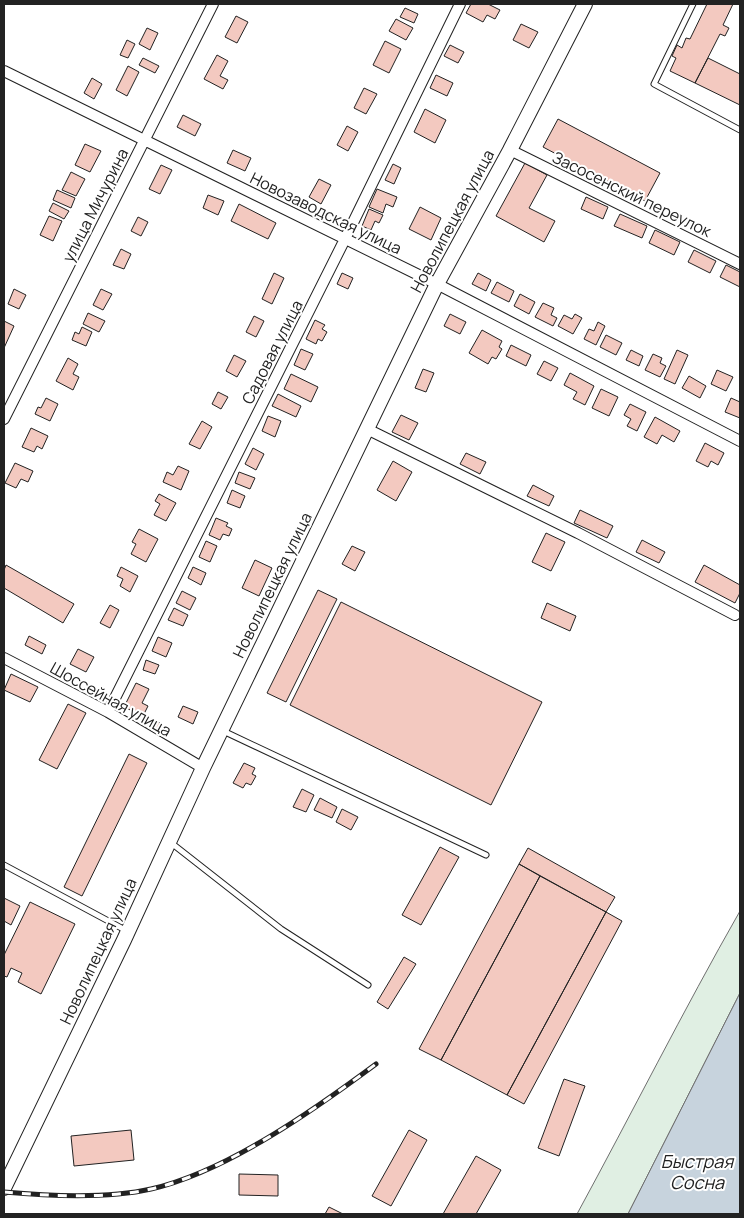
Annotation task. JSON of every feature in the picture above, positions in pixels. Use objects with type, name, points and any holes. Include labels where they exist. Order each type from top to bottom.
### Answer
[{"type":"street","name":"улица Мичурина","points":[[4,419],[212,4]]},
{"type":"street","name":"Садовая улица","points":[[108,712],[346,239],[460,4]]},
{"type":"street","name":"Новолипецкая улица","points":[[4,1186],[128,932],[221,730],[437,284],[510,150],[585,4]]},
{"type":"street","name":"Новозаводская улица","points":[[4,71],[144,142],[437,284],[740,440]]},
{"type":"street","name":"Засосенский переулок","points":[[510,150],[740,264]]},
{"type":"street","points":[[367,429],[578,533],[735,615]]},
{"type":"street","name":"Шоссейная улица","points":[[4,658],[108,712],[203,768]]},
{"type":"lane","points":[[692,4],[654,84],[740,130]]},
{"type":"lane","points":[[221,730],[486,855]]},
{"type":"lane","points":[[169,842],[281,929],[368,985]]},
{"type":"lane","points":[[4,865],[128,932]]},
{"type":"green space","points":[[740,911],[740,993],[628,1214],[577,1214],[698,986]]},
{"type":"water","name":"Быстрая Сосна","points":[[740,993],[740,1214],[628,1214]]},
{"type":"building","points":[[471,4],[488,4],[500,10],[495,19],[487,15],[483,22],[466,13]]},
{"type":"building","points":[[707,4],[733,4],[723,25],[729,28],[725,36],[720,34],[695,83],[670,71],[676,58],[672,56],[677,45],[682,48],[686,38],[690,39]]},
{"type":"building","points":[[405,8],[418,14],[414,23],[400,17]]},
{"type":"building","points":[[236,16],[248,22],[237,43],[225,37]]},
{"type":"building","points":[[396,19],[413,28],[406,40],[389,31]]},
{"type":"building","points":[[521,24],[538,32],[529,48],[513,40]]},
{"type":"building","points":[[147,28],[158,33],[150,50],[139,44]]},
{"type":"building","points":[[127,40],[135,44],[128,58],[120,55]]},
{"type":"building","points":[[385,41],[401,49],[389,73],[373,65]]},
{"type":"building","points":[[450,45],[464,52],[458,63],[444,56]]},
{"type":"building","points":[[217,55],[228,61],[220,76],[228,80],[223,89],[204,79]]},
{"type":"building","points":[[143,58],[159,66],[155,73],[139,65]]},
{"type":"building","points":[[708,58],[740,74],[740,105],[695,83]]},
{"type":"building","points":[[128,66],[139,72],[127,96],[116,90]]},
{"type":"building","points":[[436,75],[453,83],[447,96],[430,88]]},
{"type":"building","points":[[92,78],[102,84],[94,99],[84,93]]},
{"type":"building","points":[[364,88],[377,94],[366,114],[354,108]]},
{"type":"building","points":[[425,109],[446,120],[435,143],[414,132]]},
{"type":"building","points":[[183,115],[201,124],[195,136],[177,127]]},
{"type":"building","points":[[558,119],[660,173],[645,201],[543,147]]},
{"type":"building","points":[[347,126],[358,132],[348,151],[337,145]]},
{"type":"building","points":[[85,144],[101,151],[90,172],[75,165]]},
{"type":"building","points":[[233,150],[251,158],[245,171],[227,163]]},
{"type":"building","points":[[525,163],[547,175],[529,208],[555,221],[544,242],[496,216]]},
{"type":"building","points":[[393,164],[401,168],[394,184],[385,180]]},
{"type":"building","points":[[161,165],[172,170],[160,194],[149,189]]},
{"type":"building","points":[[71,172],[85,179],[76,196],[62,190]]},
{"type":"building","points":[[319,179],[331,185],[321,204],[309,197]]},
{"type":"building","points":[[377,189],[397,197],[393,207],[386,204],[383,213],[369,207]]},
{"type":"building","points":[[57,190],[75,198],[71,208],[53,200]]},
{"type":"building","points":[[208,195],[224,201],[218,215],[203,208]]},
{"type":"building","points":[[586,197],[608,207],[603,219],[581,209]]},
{"type":"building","points":[[53,203],[69,211],[64,219],[49,211]]},
{"type":"building","points":[[239,204],[276,223],[268,239],[231,221]]},
{"type":"building","points":[[420,207],[441,218],[431,240],[409,229]]},
{"type":"building","points":[[369,209],[383,215],[379,223],[375,221],[371,230],[362,226]]},
{"type":"building","points":[[620,214],[647,226],[642,238],[614,226]]},
{"type":"building","points":[[49,216],[62,221],[53,241],[40,235]]},
{"type":"building","points":[[138,217],[148,222],[141,236],[131,231]]},
{"type":"building","points":[[655,230],[680,242],[674,255],[649,243]]},
{"type":"building","points":[[121,249],[131,254],[124,269],[113,265]]},
{"type":"building","points":[[694,250],[716,261],[710,273],[688,262]]},
{"type":"building","points":[[726,265],[740,272],[740,287],[720,277]]},
{"type":"building","points":[[274,273],[284,278],[272,304],[262,299]]},
{"type":"building","points":[[342,273],[353,278],[348,289],[337,284]]},
{"type":"building","points":[[478,273],[491,280],[486,291],[472,284]]},
{"type":"building","points":[[497,282],[514,291],[509,302],[491,293]]},
{"type":"building","points":[[14,289],[26,295],[19,309],[8,304]]},
{"type":"building","points":[[101,289],[112,294],[103,310],[93,305]]},
{"type":"building","points":[[520,294],[535,302],[529,314],[514,306]]},
{"type":"building","points":[[543,303],[554,308],[551,315],[557,318],[553,326],[535,317]]},
{"type":"building","points":[[88,313],[105,321],[99,332],[83,324]]},
{"type":"building","points":[[450,314],[466,322],[460,334],[444,326]]},
{"type":"building","points":[[575,314],[582,318],[573,334],[558,326],[564,315],[572,319]]},
{"type":"building","points":[[254,316],[264,321],[256,337],[246,332]]},
{"type":"building","points":[[315,320],[325,325],[322,329],[327,332],[322,341],[318,339],[316,344],[306,339]]},
{"type":"building","points":[[4,321],[14,326],[4,348]]},
{"type":"building","points":[[598,322],[605,326],[596,345],[584,339],[589,329],[594,331]]},
{"type":"building","points":[[82,327],[92,332],[86,346],[72,340],[75,332],[79,334]]},
{"type":"building","points":[[482,330],[502,341],[499,347],[502,349],[496,359],[492,357],[488,364],[469,353]]},
{"type":"building","points":[[606,335],[622,343],[616,355],[600,347]]},
{"type":"building","points":[[511,345],[531,355],[526,366],[506,356]]},
{"type":"building","points":[[301,349],[313,354],[305,370],[294,365]]},
{"type":"building","points":[[631,350],[643,356],[639,366],[626,360]]},
{"type":"building","points":[[677,350],[688,355],[675,384],[664,379]]},
{"type":"building","points":[[653,354],[662,358],[660,363],[666,366],[660,377],[645,370]]},
{"type":"building","points":[[234,355],[246,361],[237,377],[226,371]]},
{"type":"building","points":[[68,358],[78,364],[73,374],[79,377],[73,390],[56,381]]},
{"type":"building","points":[[544,361],[558,368],[551,381],[537,374]]},
{"type":"building","points":[[423,369],[434,373],[426,392],[415,388]]},
{"type":"building","points":[[717,370],[733,377],[726,391],[711,384]]},
{"type":"building","points":[[570,373],[594,386],[585,405],[573,399],[577,392],[564,385]]},
{"type":"building","points":[[291,374],[318,387],[311,402],[284,389]]},
{"type":"building","points":[[689,376],[706,386],[700,398],[682,388]]},
{"type":"building","points":[[601,389],[618,397],[609,416],[592,408]]},
{"type":"building","points":[[218,392],[228,397],[221,409],[212,404]]},
{"type":"building","points":[[278,394],[301,406],[296,417],[272,406]]},
{"type":"building","points":[[46,398],[58,404],[50,421],[35,414],[38,407],[41,408]]},
{"type":"building","points":[[731,398],[740,402],[740,418],[725,412]]},
{"type":"building","points":[[630,404],[646,412],[637,431],[627,426],[631,419],[624,415]]},
{"type":"building","points":[[401,415],[418,423],[409,440],[392,432]]},
{"type":"building","points":[[268,416],[281,421],[275,437],[262,431]]},
{"type":"building","points":[[655,417],[680,431],[674,442],[662,435],[657,444],[644,437]]},
{"type":"building","points":[[202,421],[212,427],[200,449],[189,444]]},
{"type":"building","points":[[31,428],[48,436],[42,449],[37,446],[34,452],[22,447]]},
{"type":"building","points":[[705,443],[724,453],[718,465],[711,461],[708,467],[696,461]]},
{"type":"building","points":[[253,448],[264,454],[256,470],[245,464]]},
{"type":"building","points":[[466,453],[486,462],[480,474],[460,464]]},
{"type":"building","points":[[393,461],[412,472],[396,501],[377,490]]},
{"type":"building","points":[[15,463],[33,471],[28,482],[21,479],[16,488],[5,483]]},
{"type":"building","points":[[178,466],[189,471],[181,490],[163,482],[167,472],[173,475]]},
{"type":"building","points":[[239,472],[255,478],[250,489],[235,483]]},
{"type":"building","points":[[533,485],[554,496],[549,506],[527,496]]},
{"type":"building","points":[[232,490],[245,496],[240,508],[227,503]]},
{"type":"building","points":[[159,494],[176,503],[166,521],[154,515],[160,504],[155,501]]},
{"type":"building","points":[[580,510],[613,526],[607,538],[574,523]]},
{"type":"building","points":[[216,518],[228,523],[226,526],[232,529],[229,536],[223,534],[220,540],[209,535]]},
{"type":"building","points":[[139,529],[158,539],[146,562],[131,554],[136,544],[132,542]]},
{"type":"building","points":[[546,533],[565,542],[551,571],[532,562]]},
{"type":"building","points":[[642,540],[665,552],[659,563],[636,552]]},
{"type":"building","points":[[206,541],[217,546],[210,562],[199,557]]},
{"type":"building","points":[[352,546],[365,552],[355,571],[342,564]]},
{"type":"building","points":[[255,560],[272,568],[259,596],[242,588]]},
{"type":"building","points":[[6,565],[74,604],[63,623],[4,588],[4,570]]},
{"type":"building","points":[[704,565],[740,585],[740,593],[735,603],[695,582]]},
{"type":"building","points":[[121,567],[138,576],[130,592],[120,586],[123,579],[117,576]]},
{"type":"building","points":[[193,567],[206,573],[201,585],[188,578]]},
{"type":"building","points":[[318,590],[337,599],[286,702],[267,693]]},
{"type":"building","points":[[182,591],[196,598],[190,610],[176,603]]},
{"type":"building","points":[[341,602],[542,702],[491,805],[290,705]]},
{"type":"building","points":[[547,603],[576,616],[570,631],[541,618]]},
{"type":"building","points":[[110,605],[119,610],[110,628],[100,623]]},
{"type":"building","points":[[174,608],[188,615],[183,626],[168,620]]},
{"type":"building","points":[[29,636],[46,645],[42,654],[25,645]]},
{"type":"building","points":[[158,637],[172,643],[166,657],[152,651]]},
{"type":"building","points":[[78,649],[94,657],[86,672],[70,664]]},
{"type":"building","points":[[146,660],[159,665],[155,674],[143,670]]},
{"type":"building","points":[[11,674],[38,687],[30,702],[4,690]]},
{"type":"building","points":[[136,683],[149,689],[142,703],[148,706],[143,716],[124,707]]},
{"type":"building","points":[[68,704],[86,713],[57,769],[39,760]]},
{"type":"building","points":[[183,706],[198,712],[193,724],[178,717]]},
{"type":"building","points":[[146,716],[160,723],[158,729],[143,723]]},
{"type":"building","points":[[129,754],[147,763],[82,896],[64,887]]},
{"type":"building","points":[[244,763],[255,768],[252,774],[256,776],[251,785],[246,783],[243,788],[233,783]]},
{"type":"building","points":[[302,789],[314,795],[306,812],[293,807]]},
{"type":"building","points":[[320,798],[337,807],[332,818],[314,810]]},
{"type":"building","points":[[342,809],[358,817],[351,830],[336,822]]},
{"type":"building","points":[[440,847],[459,857],[421,925],[402,915]]},
{"type":"building","points":[[528,848],[615,897],[606,912],[519,864]]},
{"type":"building","points":[[519,864],[540,876],[441,1060],[419,1049]]},
{"type":"building","points":[[540,876],[606,912],[507,1095],[441,1060]]},
{"type":"building","points":[[4,898],[20,906],[11,925],[4,921]]},
{"type":"building","points":[[30,902],[75,924],[41,994],[18,982],[22,973],[11,968],[7,977],[4,976],[4,955]]},
{"type":"building","points":[[606,912],[622,921],[524,1104],[507,1095]]},
{"type":"building","points":[[404,957],[416,964],[388,1009],[377,1002]]},
{"type":"building","points":[[564,1079],[585,1086],[559,1156],[538,1148]]},
{"type":"building","points":[[131,1130],[134,1160],[74,1166],[71,1136]]},
{"type":"building","points":[[409,1130],[427,1140],[391,1206],[372,1196]]},
{"type":"building","points":[[476,1156],[501,1170],[476,1214],[443,1214]]},
{"type":"building","points":[[239,1174],[278,1175],[278,1196],[239,1195]]},
{"type":"building","points":[[329,1207],[343,1214],[325,1214]]},
{"type":"railway","points":[[4,1192],[59,1195],[116,1194],[151,1189],[180,1181],[209,1169],[268,1137],[325,1101],[376,1064]]}]
